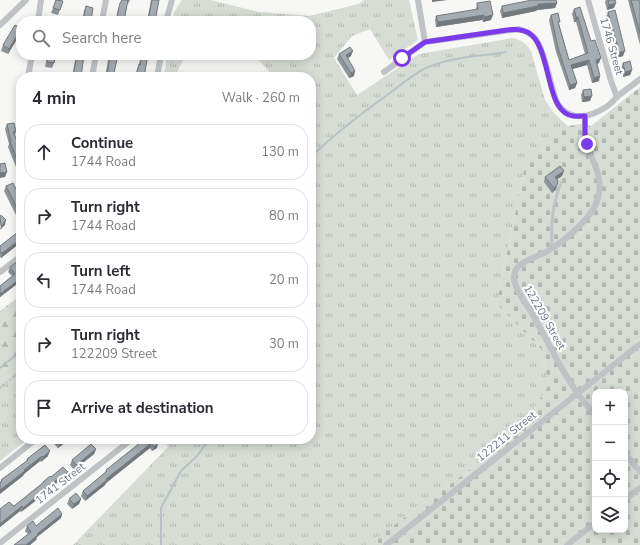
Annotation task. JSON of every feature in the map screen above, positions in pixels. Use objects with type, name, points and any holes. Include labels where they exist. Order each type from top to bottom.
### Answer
[{"type":"street","points":[[0,25],[26,0]]},
{"type":"street","points":[[39,16],[41,0]]},
{"type":"street","points":[[103,16],[106,0]]},
{"type":"street","points":[[167,16],[172,0]]},
{"type":"street","points":[[418,0],[425,42]]},
{"type":"street","name":"1746 Street","points":[[588,0],[611,81],[618,97]]},
{"type":"street","points":[[384,72],[425,42],[519,29],[529,33],[536,39],[555,97],[562,109],[569,115],[585,116],[593,114],[608,106],[640,79]]},
{"type":"street","points":[[29,72],[31,60]]},
{"type":"street","points":[[93,72],[95,60]]},
{"type":"street","points":[[158,72],[160,60]]},
{"type":"street","name":"122209 Street","points":[[585,116],[585,136],[599,176],[600,188],[598,200],[589,216],[576,228],[552,248],[519,266],[516,269],[514,282],[577,393],[592,411]]},
{"type":"street","points":[[0,272],[16,260]]},
{"type":"street","name":"122211 Street","points":[[386,545],[640,344]]},
{"type":"street","points":[[0,468],[30,444]]},
{"type":"street","name":"1741 Street","points":[[0,543],[126,444]]},
{"type":"street","points":[[628,457],[640,472]]},
{"type":"street","points":[[628,497],[640,488]]},
{"type":"street","points":[[567,545],[592,525]]},
{"type":"lane","points":[[552,248],[554,202],[561,183]]},
{"type":"path","points":[[0,388],[16,375]]},
{"type":"green space","points":[[182,0],[211,0],[259,12],[309,16],[174,16],[174,12]]},
{"type":"green space","points":[[364,0],[409,0],[418,40],[389,60],[370,29],[352,36],[334,58],[357,95],[419,54],[513,38],[519,40],[527,46],[531,51],[545,100],[554,113],[568,126],[525,166],[497,301],[498,305],[541,349],[549,385],[537,405],[468,471],[367,545],[73,545],[168,447],[166,444],[316,444],[316,72],[269,72],[259,60],[316,60],[316,16],[309,16],[358,4]]},
{"type":"green space","points":[[166,60],[183,60],[177,72],[165,72]]},
{"type":"green space","points":[[640,87],[640,545],[367,545],[468,471],[536,405],[549,385],[541,349],[498,305],[497,301],[525,166],[568,126],[580,124],[591,126]]},
{"type":"green space","points":[[16,299],[16,370],[0,382],[0,311]]},
{"type":"green space","points":[[16,370],[16,444],[22,444],[0,461],[0,382]]},
{"type":"building","points":[[56,0],[63,1],[60,10],[53,8]]},
{"type":"building","points":[[122,0],[128,0],[125,16],[117,16]]},
{"type":"building","points":[[152,0],[159,0],[156,16],[149,16]]},
{"type":"building","points":[[532,0],[556,0],[557,3],[538,4],[538,6],[503,13],[502,6]]},
{"type":"building","points":[[608,0],[615,0],[616,3],[609,5]]},
{"type":"building","points":[[631,0],[639,0],[640,3],[640,33]]},
{"type":"building","points":[[490,1],[493,15],[438,22],[436,16],[478,9],[477,3]]},
{"type":"building","points":[[86,6],[93,8],[92,16],[84,16]]},
{"type":"building","points":[[580,7],[591,41],[595,40],[601,58],[596,60],[600,76],[594,78],[589,60],[571,65],[577,83],[570,85],[558,48],[551,15],[558,13],[560,22],[558,22],[569,60],[588,53],[578,17],[576,17],[574,9]]},
{"type":"building","points":[[615,10],[625,51],[618,53],[608,12]]},
{"type":"building","points":[[16,26],[16,37],[9,49],[3,45]]},
{"type":"building","points":[[350,47],[353,51],[346,55],[355,71],[351,73],[339,54]]},
{"type":"building","points":[[47,60],[55,60],[54,63],[47,62]]},
{"type":"building","points":[[76,60],[83,60],[82,72],[74,72]]},
{"type":"building","points":[[109,60],[117,60],[114,72],[108,72]]},
{"type":"building","points":[[141,60],[147,60],[145,72],[137,72],[139,64],[140,65]]},
{"type":"building","points":[[630,61],[632,70],[625,72],[623,63]]},
{"type":"building","points":[[591,89],[592,96],[584,97],[583,90]]},
{"type":"building","points":[[14,123],[16,131],[13,132],[16,138],[16,157],[10,142],[7,124]]},
{"type":"building","points":[[5,163],[7,172],[0,173],[0,164]]},
{"type":"building","points":[[560,166],[564,171],[555,177],[558,181],[554,188],[545,177]]},
{"type":"building","points":[[13,183],[16,189],[16,206],[6,186]]},
{"type":"building","points":[[1,215],[6,220],[1,226],[0,217]]},
{"type":"building","points":[[16,234],[16,243],[2,253],[0,253],[0,246]]},
{"type":"building","points":[[16,262],[16,282],[0,294],[0,286],[15,274],[10,267]]},
{"type":"building","points":[[91,444],[96,449],[76,465],[72,460]]},
{"type":"building","points":[[139,444],[150,444],[87,496],[83,491],[107,471],[106,470]]},
{"type":"building","points":[[45,445],[50,451],[0,490],[1,480]]},
{"type":"building","points":[[63,467],[68,472],[23,508],[22,506],[0,524],[0,509],[9,502],[14,506]]},
{"type":"building","points":[[76,493],[81,499],[74,504],[69,499]]},
{"type":"building","points":[[58,508],[62,514],[37,534],[38,535],[26,545],[14,545],[31,532],[27,526],[33,521],[36,526]]},
{"type":"waterway","points":[[316,153],[349,124],[404,82],[421,71],[440,63],[468,57],[506,52]]},
{"type":"waterway","points":[[0,368],[16,355]]},
{"type":"waterway","points":[[161,545],[161,508],[181,471],[198,455],[206,444]]},
{"type":"route","points":[[402,58],[417,46],[425,42],[507,30],[519,29],[529,33],[536,39],[540,48],[555,97],[562,109],[569,115],[585,116],[585,136],[587,144]]}]
